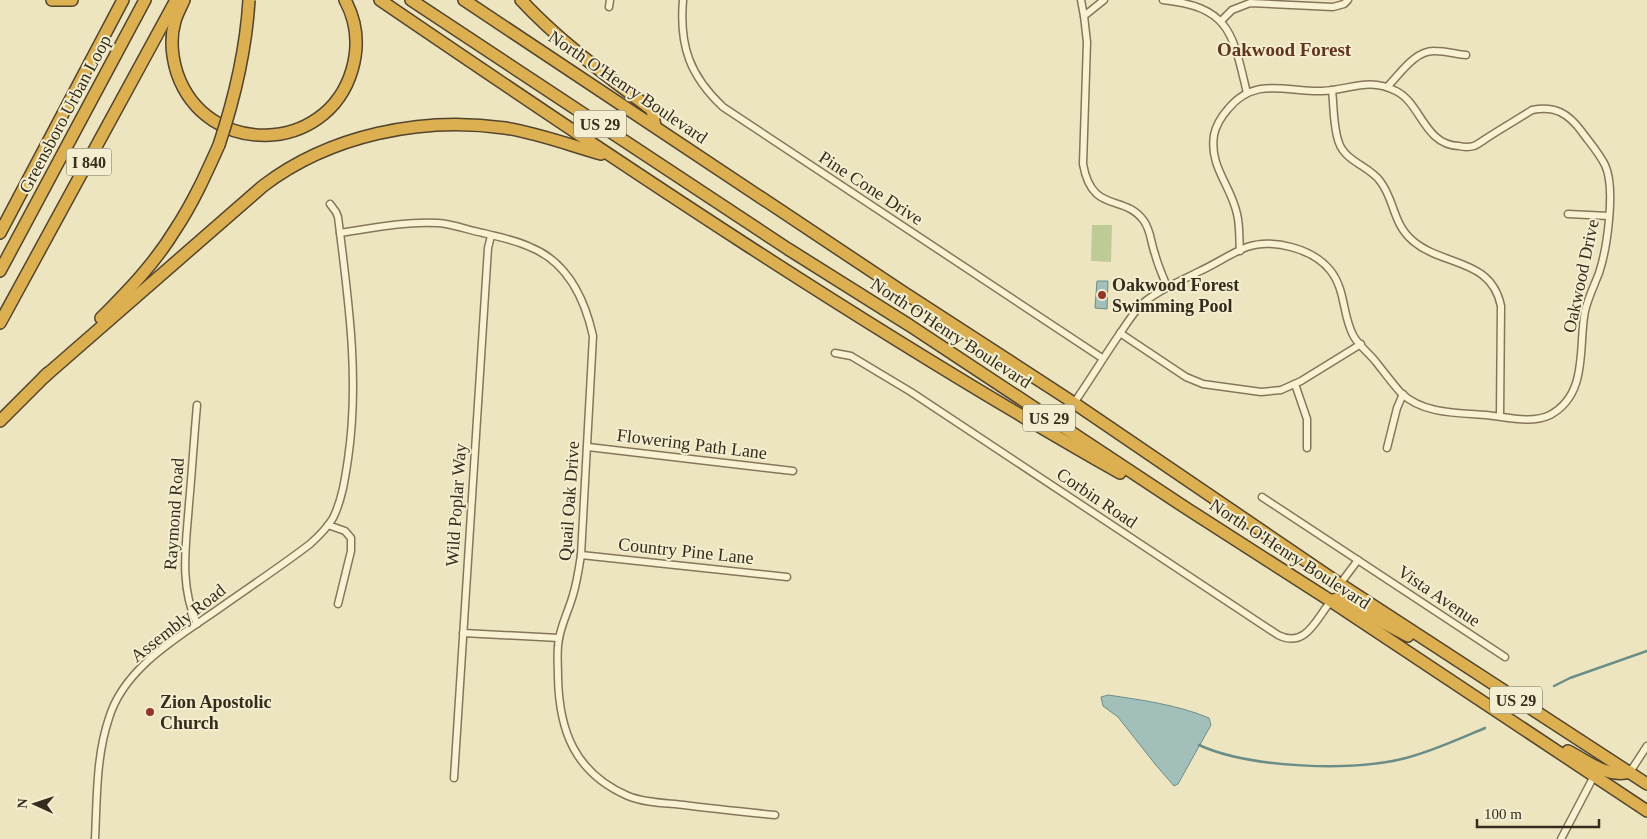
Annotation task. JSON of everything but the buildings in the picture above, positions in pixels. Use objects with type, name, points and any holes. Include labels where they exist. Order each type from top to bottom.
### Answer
[{"type":"highway","points":[[52,0],[72,0]]},
{"type":"highway","points":[[0,233],[124,0]]},
{"type":"highway","name":"Greensboro Urban Loop","points":[[0,271],[145,0]]},
{"type":"highway","name":"I 840","points":[[0,323],[176,0]]},
{"type":"highway","points":[[184,0],[175,20],[172,43],[175,67],[184,89],[201,110],[221,125],[244,133],[266,136],[287,133],[310,123],[330,108],[346,87],[354,65],[356,41],[352,16],[345,0]]},
{"type":"highway","points":[[0,421],[132,286],[175,231],[192,203],[219,145],[239,78],[245,45],[249,0]]},
{"type":"highway","points":[[380,0],[612,158],[859,318],[1108,466],[1189,510]]},
{"type":"highway","name":"North O'Henry Boulevard","points":[[411,0],[1331,601],[1647,811]]},
{"type":"highway","name":"North O'Henry Boulevard","points":[[464,0],[1074,403],[1340,584],[1647,784]]},
{"type":"highway","points":[[521,0],[570,47],[652,110],[654,126]]},
{"type":"highway","points":[[44,377],[263,186],[301,162],[348,142],[411,128],[460,124],[507,128],[561,141],[612,158]]},
{"type":"highway","points":[[1331,601],[1339,598],[1348,600],[1389,626],[1460,663]]},
{"type":"highway","points":[[1518,724],[1610,773],[1622,775],[1630,772]]},
{"type":"street","name":"Pine Cone Drive","points":[[683,0],[683,38],[690,62],[703,85],[724,107],[1102,358]]},
{"type":"street","points":[[1081,0],[1084,16],[1086,57],[1083,164],[1086,177],[1092,188],[1101,198],[1129,208],[1144,222],[1167,287]]},
{"type":"street","points":[[1084,16],[1104,0]]},
{"type":"street","points":[[1163,0],[1182,2],[1210,12],[1228,29],[1235,44],[1247,93],[1241,95],[1233,102],[1222,115],[1214,134],[1214,158],[1238,214],[1240,251]]},
{"type":"street","points":[[1220,21],[1232,10],[1250,3],[1333,7],[1344,4],[1348,0]]},
{"type":"street","points":[[1387,88],[1415,58],[1425,52],[1434,51],[1466,55]]},
{"type":"street","name":"Oakwood Drive","points":[[1074,403],[1102,358],[1142,304],[1167,287],[1248,247],[1279,245],[1299,250],[1319,259],[1330,270],[1339,285],[1353,336],[1403,394],[1417,404],[1430,409],[1536,419],[1549,416],[1569,399],[1574,391],[1578,376],[1585,313],[1604,257],[1609,216],[1609,185],[1606,166],[1575,122],[1564,113],[1548,108],[1532,110],[1474,146],[1458,146],[1439,140],[1405,97],[1398,91],[1376,84],[1364,84],[1332,90],[1273,88],[1259,89],[1247,93]]},
{"type":"street","points":[[1332,90],[1339,145],[1347,156],[1370,170],[1380,180],[1385,188],[1396,220],[1406,234],[1426,249],[1486,276],[1498,293],[1501,306],[1500,416]]},
{"type":"street","name":"Assembly Road","points":[[95,839],[102,746],[109,717],[127,684],[155,655],[318,538],[328,525],[339,502],[345,480],[353,413],[352,344],[340,232],[336,212],[330,204]]},
{"type":"street","points":[[1568,214],[1609,216]]},
{"type":"street","name":"Quail Oak Drive","points":[[340,232],[410,224],[440,223],[531,247],[552,260],[570,279],[581,296],[593,336],[582,555],[573,597],[557,648],[558,689],[564,728],[574,752],[591,770],[608,784],[629,796],[652,802],[775,815]]},
{"type":"street","name":"Wild Poplar Way","points":[[454,778],[488,248],[492,236]]},
{"type":"street","points":[[1120,333],[1186,377],[1203,384],[1261,392],[1281,390],[1295,384],[1361,344]]},
{"type":"street","name":"Corbin Road","points":[[835,353],[851,356],[910,392],[1284,638],[1295,640],[1305,635],[1331,601]]},
{"type":"street","points":[[1295,384],[1307,419],[1307,448]]},
{"type":"street","points":[[1387,448],[1397,408],[1403,394]]},
{"type":"street","name":"Raymond Road","points":[[197,405],[185,577],[189,602],[197,624]]},
{"type":"street","name":"Flowering Path Lane","points":[[588,447],[793,471]]},
{"type":"street","name":"Vista Avenue","points":[[1262,497],[1505,657]]},
{"type":"street","points":[[328,525],[345,530],[352,538],[351,551],[338,604]]},
{"type":"street","name":"Country Pine Lane","points":[[582,555],[786,577]]},
{"type":"street","points":[[1340,584],[1358,560]]},
{"type":"street","points":[[463,633],[559,638]]},
{"type":"street","points":[[1630,772],[1647,746]]},
{"type":"street","points":[[1561,839],[1594,776]]},
{"type":"green space","points":[[1092,225],[1112,225],[1111,262],[1091,261]]},
{"type":"water","name":"Oakwood Forest Swimming Pool","points":[[1097,281],[1108,281],[1107,309],[1095,308]]},
{"type":"water","points":[[1108,695],[1172,706],[1209,718],[1211,725],[1178,784],[1174,786],[1118,717],[1103,706],[1101,697]]},
{"type":"waterway","points":[[1554,686],[1570,678],[1647,651]]},
{"type":"waterway","points":[[1199,745],[1220,753],[1272,763],[1330,766],[1358,765],[1406,758],[1485,728]]},
{"type":"place","name":"Oakwood Forest Swimming Pool","points":[[1102,295]]},
{"type":"place","name":"Zion Apostolic Church","points":[[150,712]]},
{"type":"district","name":"Oakwood Forest","points":[[1284,49]]}]
